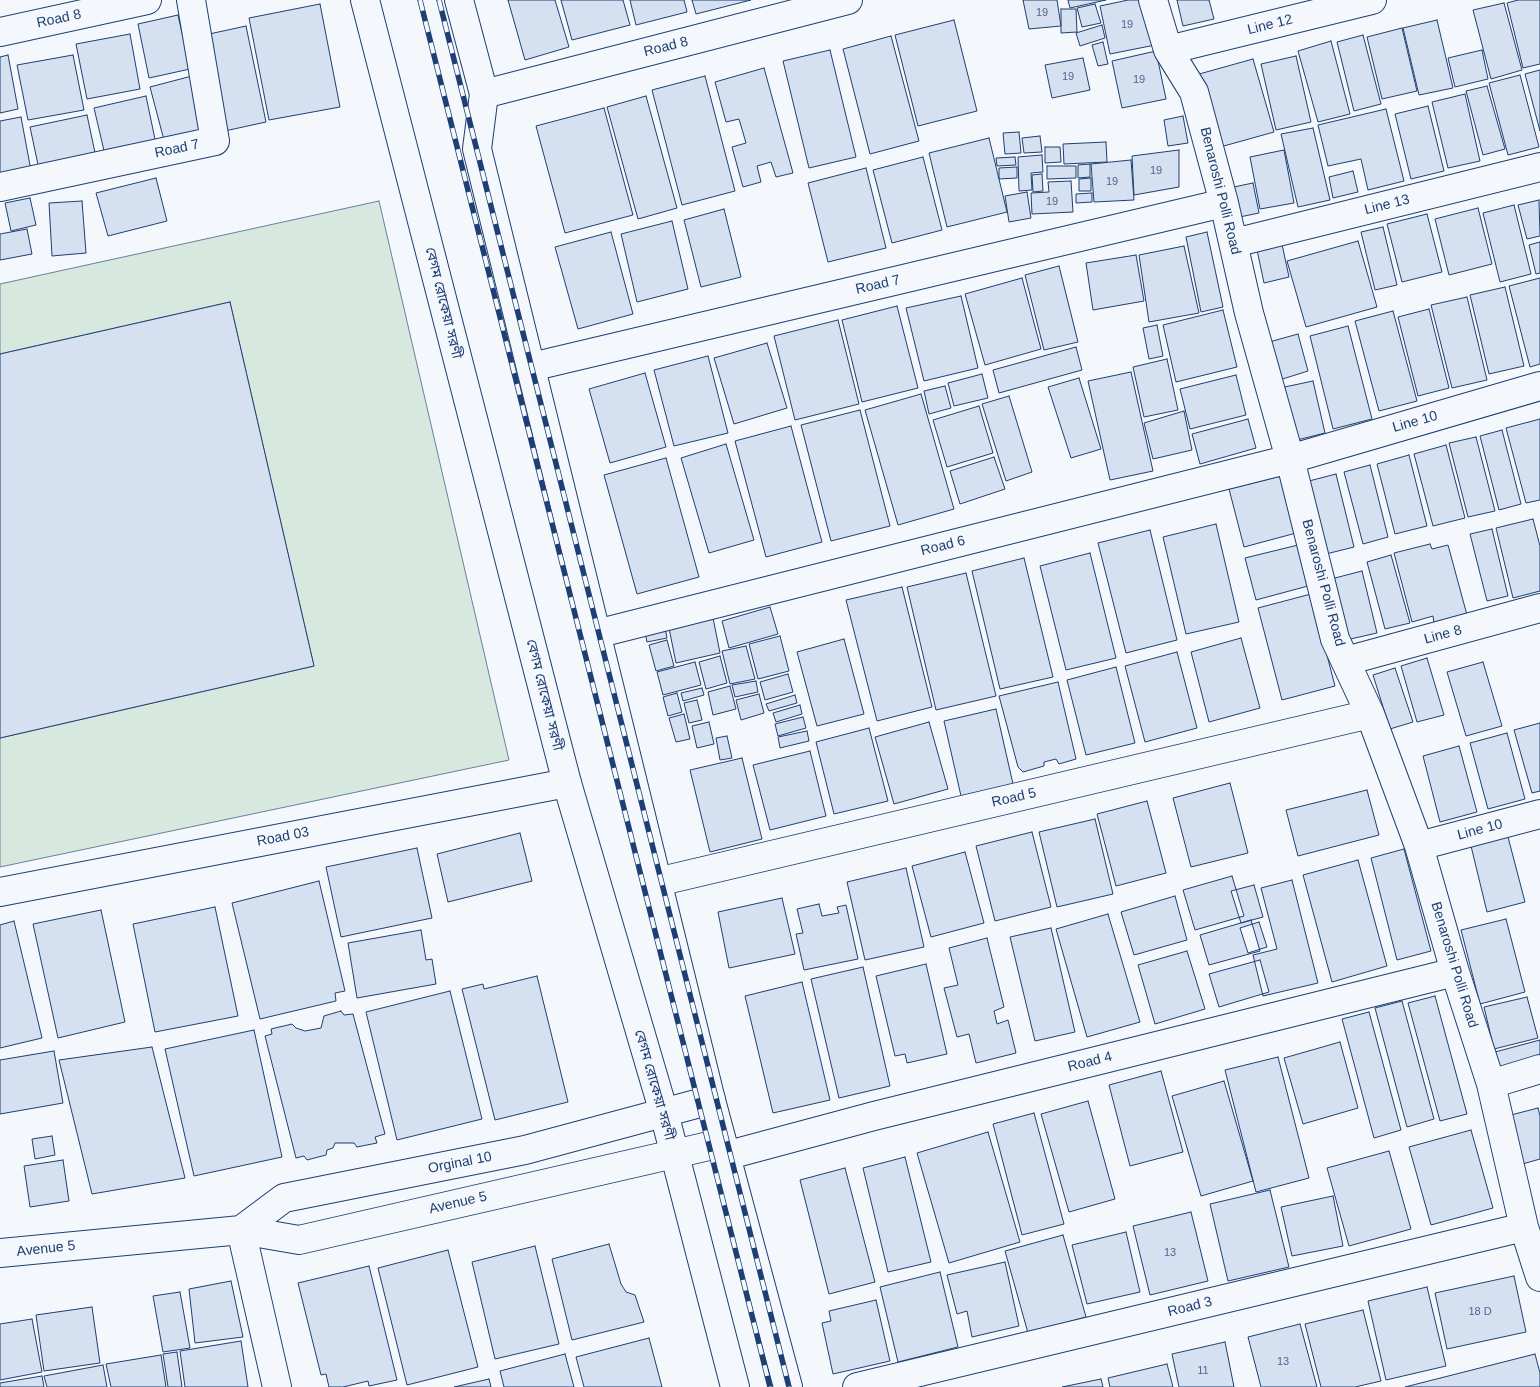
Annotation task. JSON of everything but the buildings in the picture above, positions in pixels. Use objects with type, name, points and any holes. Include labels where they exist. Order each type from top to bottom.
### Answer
[{"type":"street","name":"Road 8","points":[[0,32],[147,0]]},
{"type":"street","name":"Road 7","points":[[0,186],[215,141],[191,0]]},
{"type":"street","name":"বেগম রোকেয়া সরণী","points":[[365,0],[567,783],[664,1113],[735,1387]]},
{"type":"street","points":[[459,0],[484,94],[477,149],[711,1100],[788,1387]]},
{"type":"street","name":"Road 8","points":[[484,94],[848,0]]},
{"type":"street","name":"Benaroshi Polli Road","points":[[1153,0],[1168,50],[1194,92],[1335,639],[1370,714],[1419,846],[1455,972],[1491,1084],[1524,1227],[1540,1277]]},
{"type":"street","name":"Line 12","points":[[1168,50],[1372,0]]},
{"type":"street","name":"Line 13","points":[[1234,243],[1540,167]]},
{"type":"street","name":"Road 7","points":[[531,367],[1224,203]]},
{"type":"street","name":"Line 10","points":[[1290,459],[1540,386]]},
{"type":"street","name":"Road 6","points":[[596,634],[1290,459]]},
{"type":"street","name":"Line 8","points":[[1346,661],[1540,608]]},
{"type":"street","name":"Road 5","points":[[657,882],[1370,714]]},
{"type":"street","name":"Road 03","points":[[0,892],[567,783]]},
{"type":"street","name":"Line 10","points":[[1419,846],[1540,814]]},
{"type":"street","name":"Road 4","points":[[675,1154],[724,1150],[874,1116],[1455,972]]},
{"type":"street","points":[[1491,1084],[1540,1069]]},
{"type":"street","name":"Orginal 10","points":[[241,1230],[284,1198],[525,1150],[711,1100]]},
{"type":"street","name":"Avenue 5","points":[[0,1253],[241,1230],[299,1240],[675,1154]]},
{"type":"street","name":"Road 3","points":[[857,1387],[1524,1227]]},
{"type":"street","points":[[241,1230],[277,1387]]},
{"type":"shaded area","points":[[379,201],[509,760],[0,867],[0,738],[314,666],[230,302],[0,354],[0,284]]},
{"type":"railway","points":[[420,0],[770,1387]]},
{"type":"railway","points":[[439,0],[789,1387]]}]
